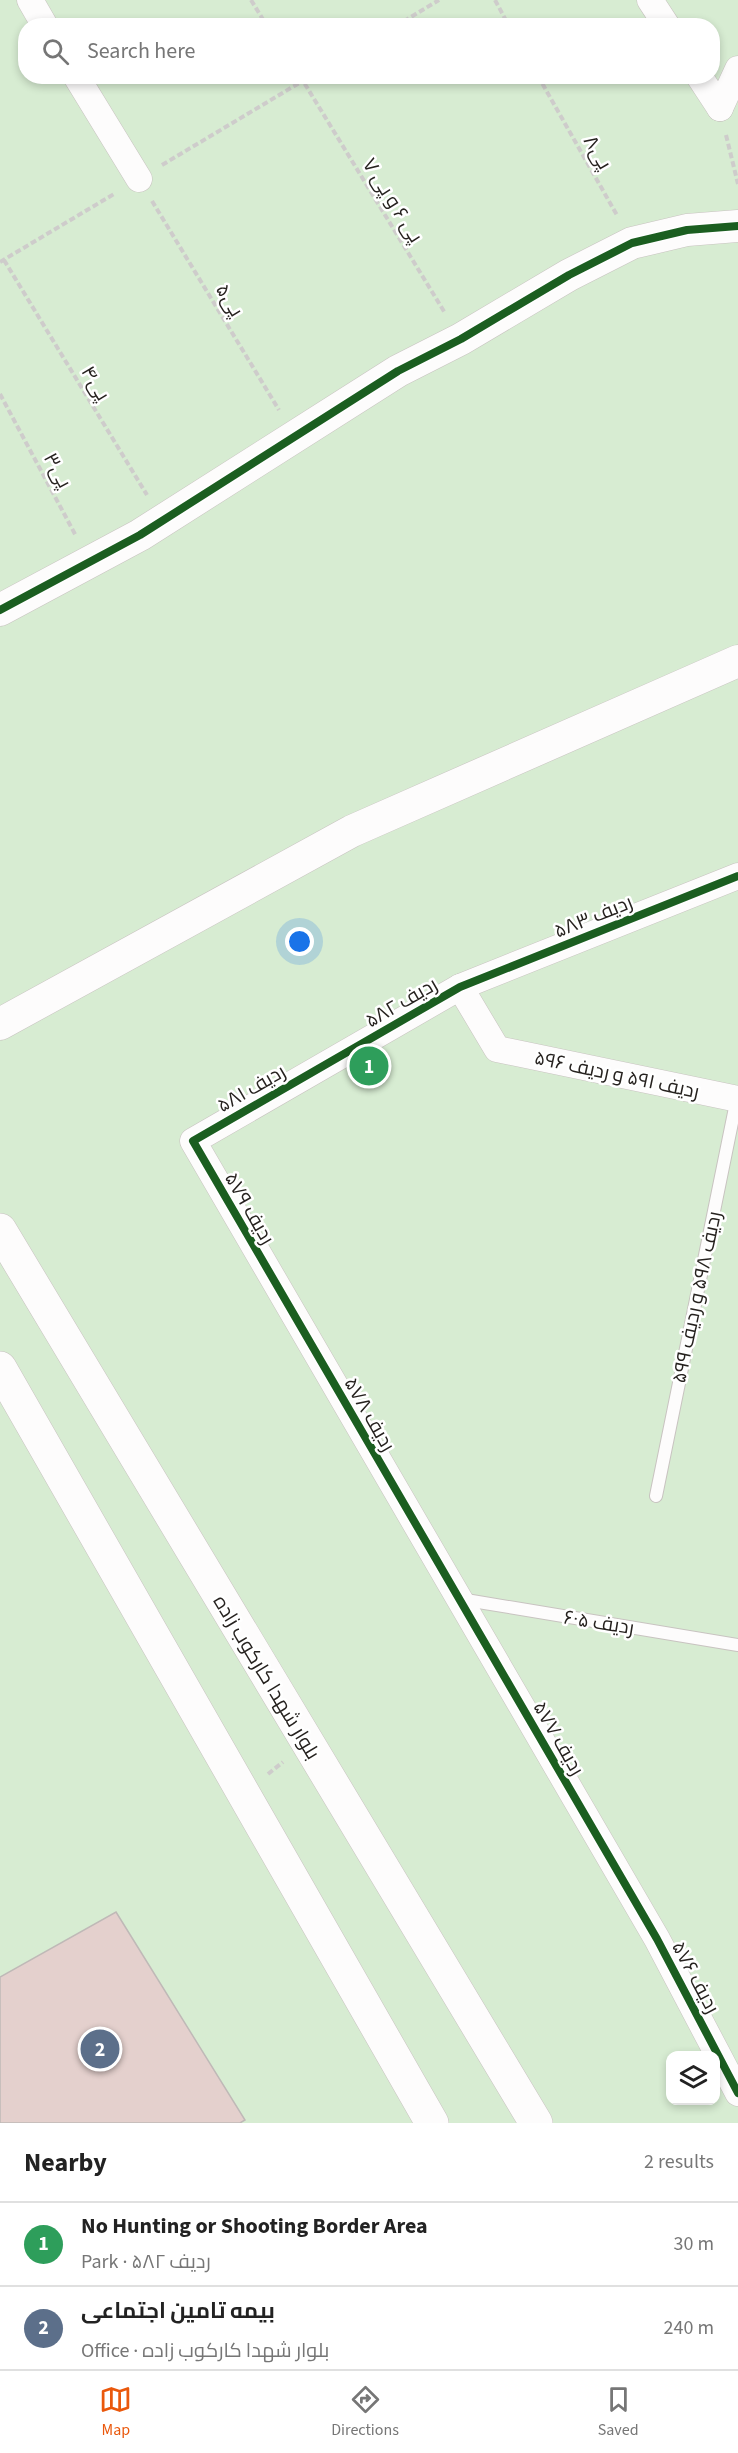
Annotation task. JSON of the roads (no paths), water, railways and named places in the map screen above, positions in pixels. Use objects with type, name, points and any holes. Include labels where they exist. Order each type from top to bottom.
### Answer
[{"type":"main road","name":"بلوار شهدا کارکوب زاده","points":[[0,1230],[536,2123]]},
{"type":"main road","points":[[0,1368],[432,2123]]},
{"type":"street","points":[[30,0],[40,18]]},
{"type":"street","points":[[650,0],[662,18]]},
{"type":"street","points":[[704,84],[720,108],[738,69]]},
{"type":"street","points":[[81,84],[139,179]]},
{"type":"street","points":[[0,610],[162,521],[398,371],[461,339],[568,275],[632,243],[687,230],[738,226]]},
{"type":"street","points":[[0,1024],[352,831],[738,661]]},
{"type":"street","name":"ردیف ۵۸۳","points":[[460,987],[738,876]]},
{"type":"street","name":"ردیف ۵۹۱ و ردیف ۵۹۶","points":[[460,987],[497,1049],[737,1098]]},
{"type":"street","name":"ردیف ۵۸۲","points":[[326,1064],[460,987]]},
{"type":"street","name":"ردیف ۵۸۱","points":[[193,1141],[326,1064]]},
{"type":"street","name":"ردیف ۵۷۹","points":[[193,1141],[280,1292]]},
{"type":"street","name":"ردیف ۵۷۸","points":[[280,1292],[432,1553]]},
{"type":"street","name":"ردیف ۵۷۷","points":[[432,1553],[657,1939]]},
{"type":"street","name":"ردیف ۵۷۶","points":[[657,1939],[738,2094]]},
{"type":"lane","name":"ردیف ۵۹۸ و ردیف ۵۹۹","points":[[656,1496],[737,1098]]},
{"type":"lane","name":"ردیف ۶۰۵","points":[[459,1599],[738,1644]]},
{"type":"place","name":"No Hunting or Shooting Border Area","points":[[369,1066]]},
{"type":"place","name":"بیمه تامین اجتماعی","points":[[100,2049]]}]
